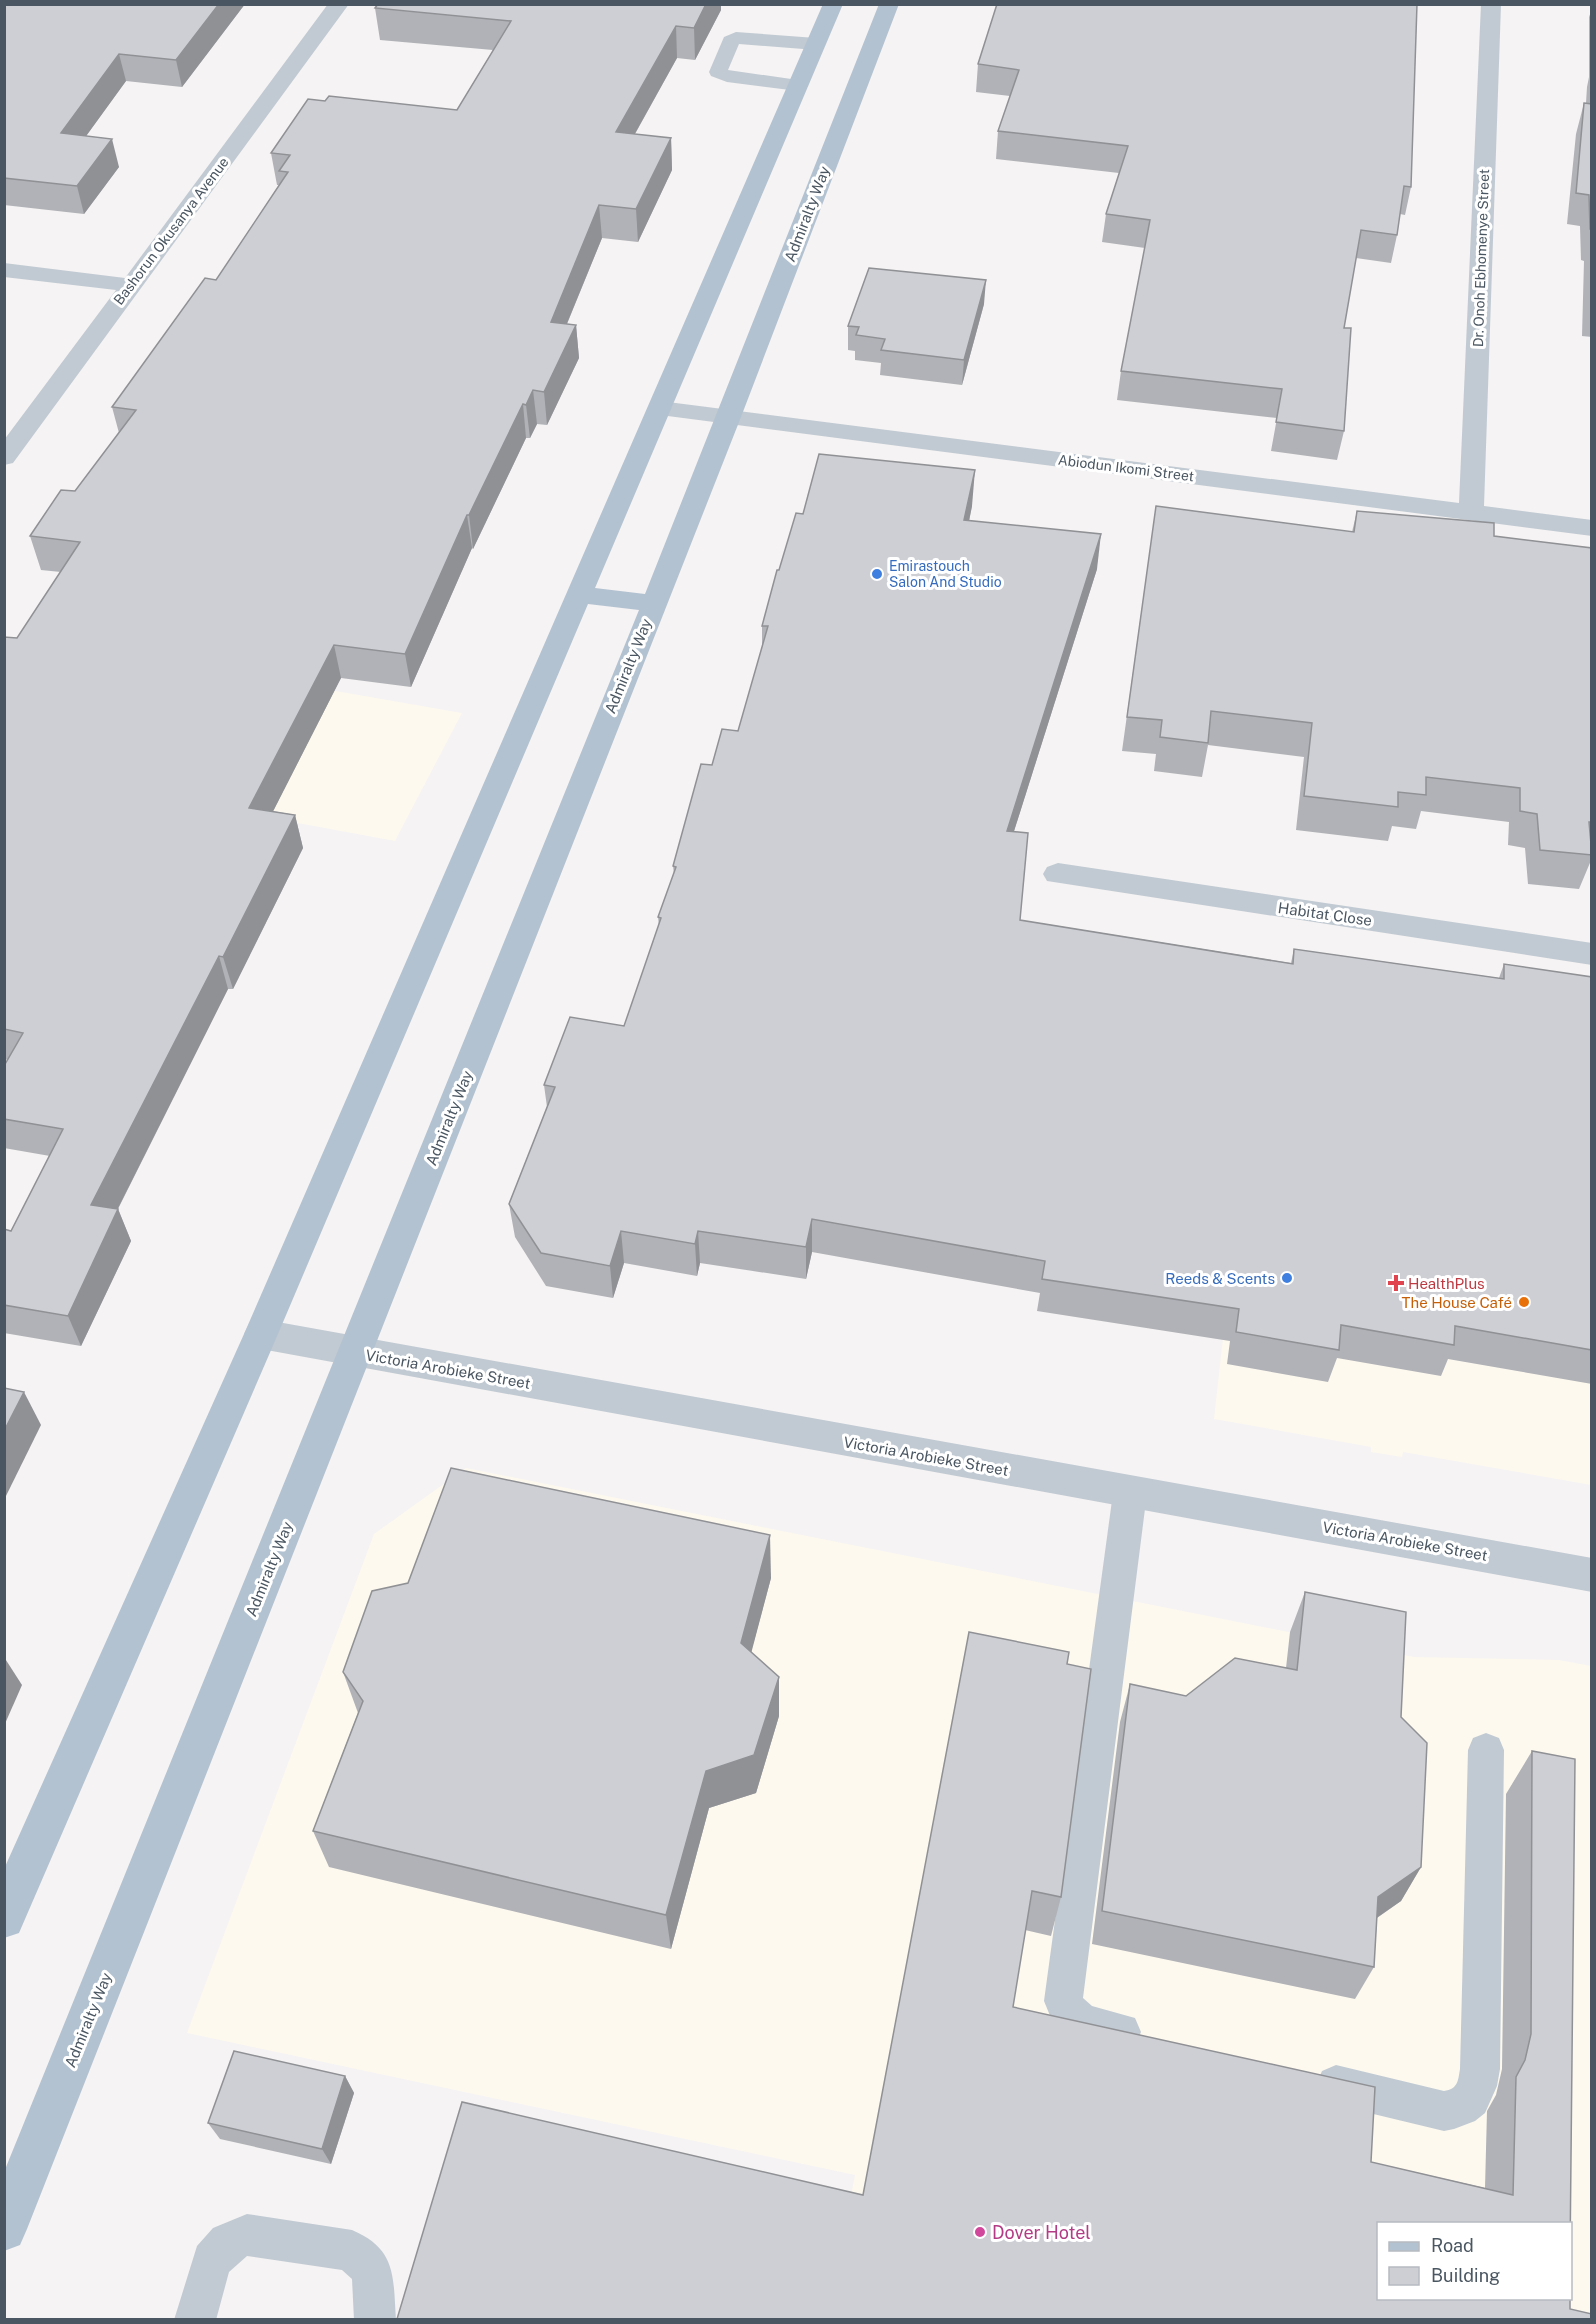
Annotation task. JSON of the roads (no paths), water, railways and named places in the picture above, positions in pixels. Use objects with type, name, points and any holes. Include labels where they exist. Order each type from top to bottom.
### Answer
[{"type":"main road","points":[[4,1918],[261,1334],[833,4]]},
{"type":"main road","name":"Admiralty Way","points":[[4,2229],[729,417],[889,4]]},
{"type":"main road","points":[[579,594],[653,603]]},
{"type":"street","name":"Bashorun Okusanya Avenue","points":[[4,458],[339,4]]},
{"type":"street","name":"Dr. Onoh Ebhomenye Street","points":[[1471,512],[1491,4]]},
{"type":"street","points":[[4,270],[130,285]]},
{"type":"street","name":"Abiodun Ikomi Street","points":[[660,408],[1592,528]]},
{"type":"street","name":"Habitat Close","points":[[1058,874],[1592,954]]},
{"type":"street","name":"Victoria Arobieke Street","points":[[261,1334],[1592,1575]]},
{"type":"lane","points":[[798,85],[727,76],[718,72],[731,41],[736,38],[816,44]]},
{"type":"lane","points":[[1130,1493],[1063,2001],[1065,2009],[1080,2022],[1148,2039]]},
{"type":"lane","points":[[1307,2078],[1444,2111],[1459,2109],[1471,2100],[1477,2088],[1480,2069],[1486,1750]]},
{"type":"lane","points":[[195,2319],[212,2261],[228,2243],[248,2235],[352,2251],[372,2270],[375,2319]]},
{"type":"place","name":"Emirastouch Salon And Studio","points":[[877,574]]},
{"type":"place","name":"Reeds & Scents","points":[[1287,1278]]},
{"type":"place","name":"HealthPlus","points":[[1396,1283]]},
{"type":"place","name":"The House Café","points":[[1524,1302]]},
{"type":"place","name":"Dover Hotel","points":[[980,2232]]}]
